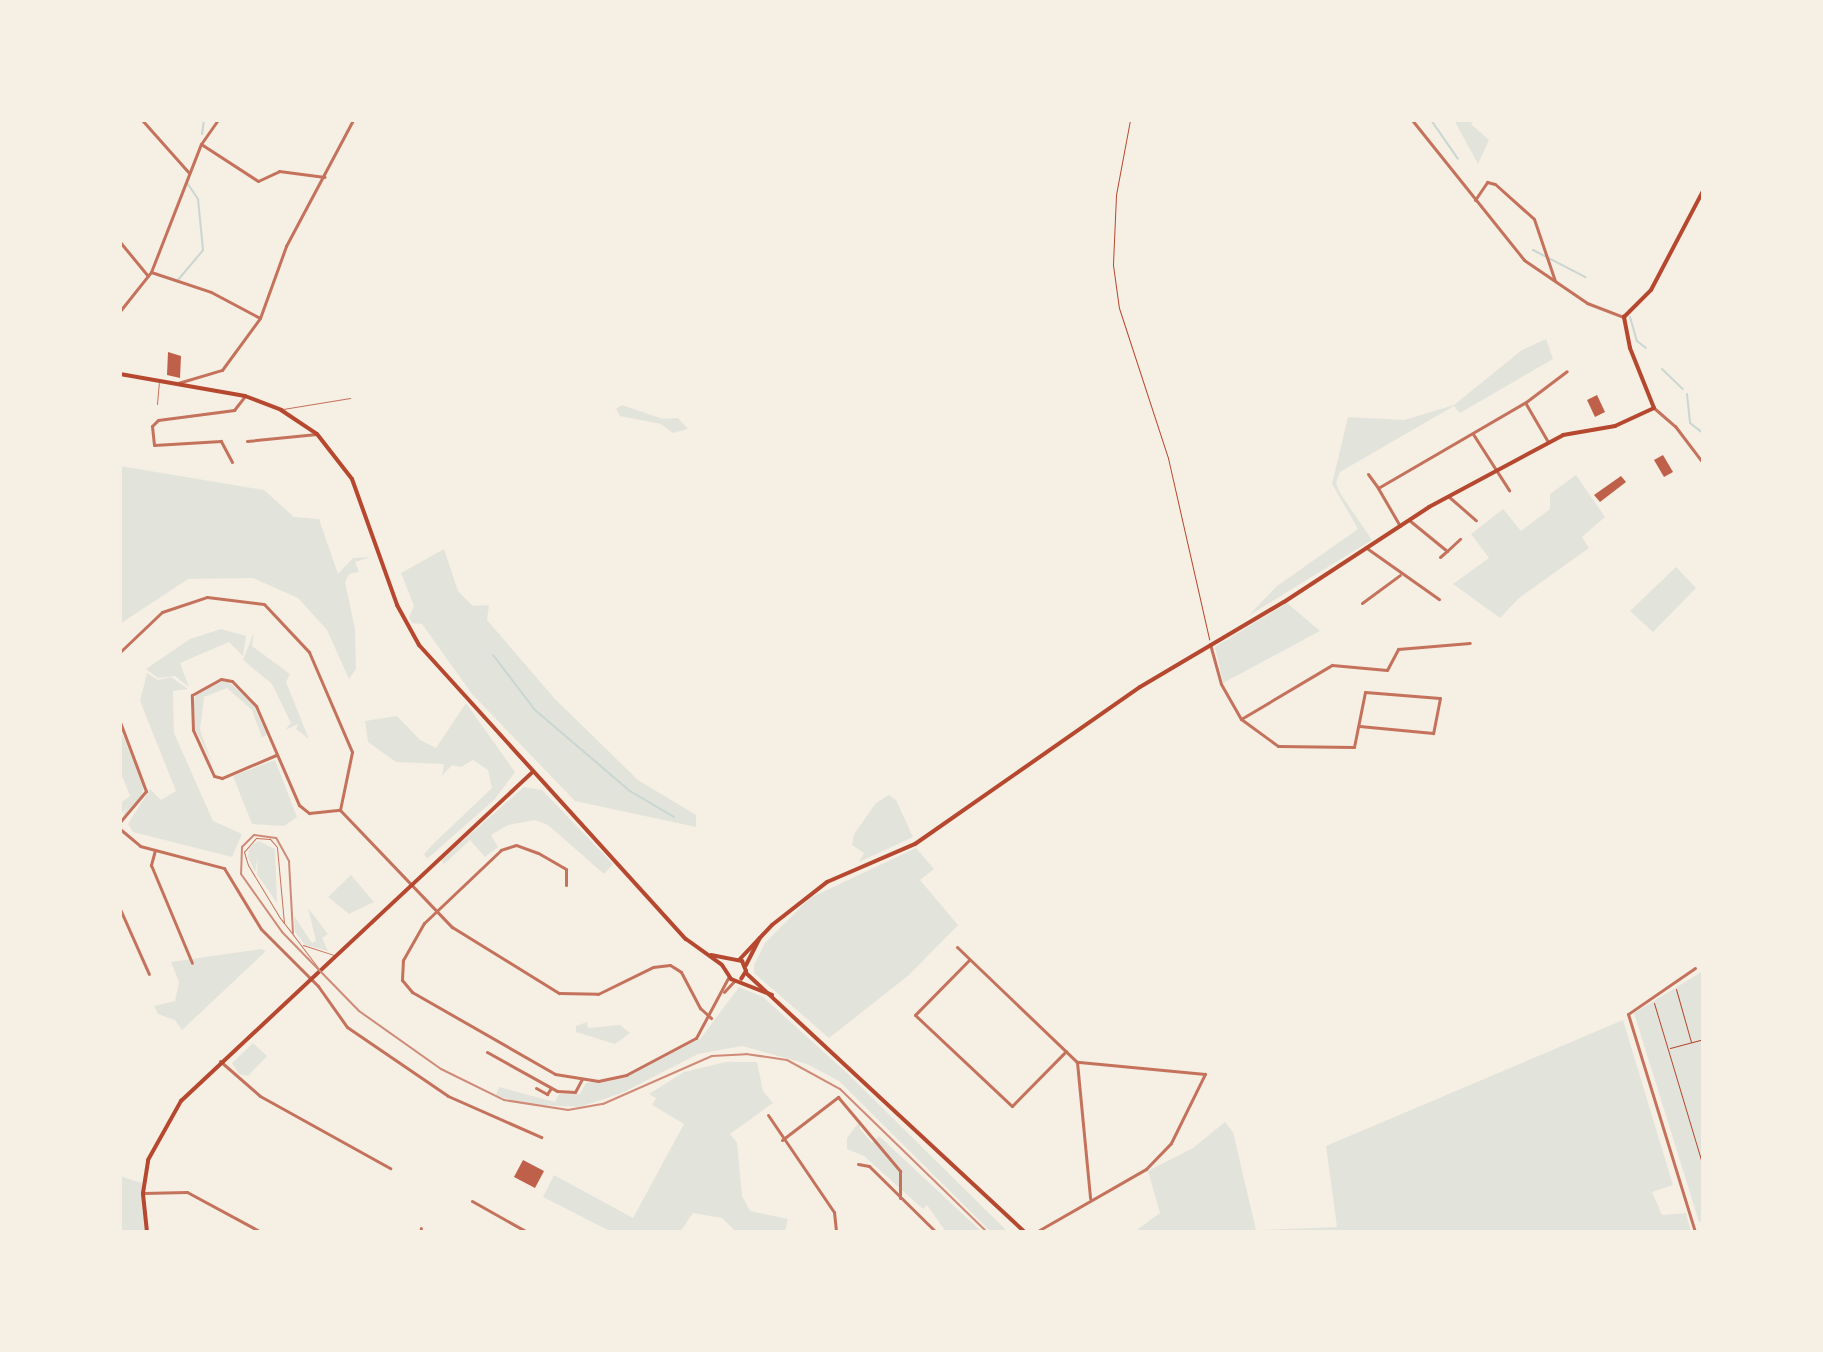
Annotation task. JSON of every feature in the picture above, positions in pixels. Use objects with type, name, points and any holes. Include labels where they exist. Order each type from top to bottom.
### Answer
[{"type":"main road","points":[[705,953],[731,961],[739,960],[761,936],[827,882],[915,844],[1210,644],[1368,549],[1448,496],[1548,442],[1615,426],[1654,408],[1630,348],[1624,317],[1651,290],[1703,191]]},
{"type":"main road","points":[[120,374],[245,396],[281,410],[317,434],[339,457],[358,493],[408,631],[672,924],[726,969],[729,977],[741,979],[772,995]]},
{"type":"main road","points":[[147,1232],[143,1193],[148,1160],[166,1121],[220,1061],[532,772]]},
{"type":"main road","points":[[741,979],[761,936]]},
{"type":"main road","points":[[739,960],[746,966]]},
{"type":"main road","points":[[726,969],[731,961]]},
{"type":"main road","points":[[746,973],[1025,1232]]},
{"type":"street","points":[[142,120],[189,173]]},
{"type":"street","points":[[120,311],[149,277],[201,144],[218,120]]},
{"type":"street","points":[[178,383],[222,370],[260,318],[286,246],[353,120]]},
{"type":"street","points":[[1412,120],[1524,260],[1587,303],[1624,317]]},
{"type":"street","points":[[201,144],[254,180],[279,171],[325,177]]},
{"type":"street","points":[[1475,200],[1487,182],[1495,184],[1534,219],[1555,281]]},
{"type":"street","points":[[120,242],[149,277]]},
{"type":"street","points":[[151,272],[211,292],[260,318]]},
{"type":"street","points":[[1378,488],[1526,402],[1567,371]]},
{"type":"street","points":[[232,462],[221,441],[154,445],[152,426],[158,420],[234,410],[245,396]]},
{"type":"street","points":[[1526,402],[1548,442]]},
{"type":"street","points":[[1654,408],[1675,426],[1703,463]]},
{"type":"street","points":[[247,441],[306,439],[317,434]]},
{"type":"street","points":[[1473,434],[1492,471],[1509,490]]},
{"type":"street","points":[[1368,474],[1400,526]]},
{"type":"street","points":[[1448,496],[1476,520]]},
{"type":"street","points":[[1409,520],[1447,551]]},
{"type":"street","points":[[1440,557],[1460,539]]},
{"type":"street","points":[[1368,549],[1400,575],[1439,599]]},
{"type":"street","points":[[1362,603],[1400,575]]},
{"type":"street","points":[[120,652],[162,612],[207,597],[264,604],[309,652],[352,752],[340,810]]},
{"type":"street","points":[[1241,719],[1332,665],[1387,670],[1398,649],[1470,643]]},
{"type":"street","points":[[1210,644],[1221,684],[1241,719],[1268,742],[1300,749],[1354,747],[1365,692],[1440,698],[1433,733],[1359,726]]},
{"type":"street","points":[[276,755],[222,778],[214,776],[193,730],[192,695],[221,679],[232,681],[256,706],[303,809],[309,813],[340,810]]},
{"type":"street","points":[[120,722],[146,791],[138,808],[120,822]]},
{"type":"street","points":[[340,810],[452,927],[559,993],[598,994],[662,965],[673,967],[711,1018]]},
{"type":"street","points":[[120,829],[128,840],[224,868],[261,929],[310,978],[347,1027],[448,1096],[541,1137]]},
{"type":"street","points":[[566,885],[566,869],[512,845],[486,862],[436,910],[403,960],[402,980],[412,992],[555,1074],[582,1079],[626,1075],[696,1038],[711,1018],[729,977]]},
{"type":"street","points":[[155,850],[151,865],[192,963]]},
{"type":"street","points":[[120,909],[149,974]]},
{"type":"street","points":[[957,947],[1077,1062],[1090,1198]]},
{"type":"street","points":[[969,960],[915,1015],[1012,1106],[1066,1051]]},
{"type":"street","points":[[1695,968],[1628,1014],[1695,1232]]},
{"type":"street","points":[[724,992],[735,980]]},
{"type":"street","points":[[487,1052],[551,1088],[569,1093],[582,1079]]},
{"type":"street","points":[[220,1061],[260,1096],[390,1168]]},
{"type":"street","points":[[1036,1232],[1090,1198],[1146,1169],[1176,1133],[1205,1074],[1077,1062]]},
{"type":"street","points":[[536,1088],[547,1094],[551,1088]]},
{"type":"street","points":[[782,1140],[838,1097],[900,1171],[900,1198]]},
{"type":"street","points":[[768,1115],[782,1140],[834,1212],[836,1232]]},
{"type":"street","points":[[858,1164],[869,1166],[936,1232]]},
{"type":"street","points":[[143,1193],[187,1192],[261,1232]]},
{"type":"street","points":[[472,1201],[527,1232]]},
{"type":"lane","points":[[157,404],[160,381]]},
{"type":"lane","points":[[281,410],[350,398]]},
{"type":"lane","points":[[284,923],[277,847],[270,839],[256,838],[245,856],[284,923],[319,969]]},
{"type":"lane","points":[[300,944],[333,955]]},
{"type":"path","points":[[1130,120],[1116,195],[1113,265],[1119,308],[1168,458],[1210,644]]},
{"type":"path","points":[[1676,989],[1691,1042]]},
{"type":"path","points":[[1654,1003],[1703,1166]]},
{"type":"path","points":[[1668,1049],[1703,1039]]},
{"type":"shaded area","points":[[1454,120],[1475,120],[1471,124],[1489,140],[1478,164]]},
{"type":"shaded area","points":[[1546,339],[1553,359],[1460,413],[1454,406],[1340,472],[1336,483],[1340,493],[1372,540],[1248,616],[1277,586],[1358,529],[1332,484],[1348,417],[1404,420],[1454,405],[1522,350]]},
{"type":"shaded area","points":[[622,405],[663,419],[678,418],[688,429],[673,433],[661,424],[620,416],[616,409]]},
{"type":"shaded area","points":[[120,466],[264,490],[294,517],[319,519],[338,574],[353,558],[371,557],[355,562],[359,572],[349,574],[345,582],[355,629],[356,669],[349,679],[327,630],[298,598],[253,578],[188,579],[120,624]]},
{"type":"shaded area","points":[[1576,475],[1605,517],[1582,537],[1589,548],[1519,598],[1500,618],[1453,584],[1489,558],[1471,534],[1503,509],[1521,531],[1550,509],[1550,494]]},
{"type":"shaded area","points":[[444,549],[458,591],[473,606],[489,605],[487,620],[555,699],[638,780],[696,815],[696,827],[575,801],[472,694],[422,624],[412,623],[409,617],[414,606],[401,573]]},
{"type":"shaded area","points":[[1676,567],[1696,588],[1653,632],[1630,611]]},
{"type":"shaded area","points":[[1287,603],[1320,631],[1223,683],[1215,647]]},
{"type":"shaded area","points":[[221,629],[246,636],[243,656],[229,642],[180,663],[189,687],[175,676],[158,678],[146,669],[190,639]]},
{"type":"shaded area","points":[[254,632],[252,646],[290,674],[286,682],[309,739],[296,729],[298,724],[285,730],[291,723],[272,684],[243,660]]},
{"type":"shaded area","points":[[147,673],[158,680],[171,677],[188,689],[173,691],[174,733],[213,821],[242,834],[232,857],[133,832],[128,824],[150,789],[161,800],[176,791],[140,701]]},
{"type":"shaded area","points":[[220,681],[229,682],[253,704],[267,735],[262,737],[252,710],[227,688],[204,697],[200,730],[212,763],[195,728],[193,702],[197,693]]},
{"type":"shaded area","points":[[466,703],[515,772],[495,799],[427,859],[424,854],[432,845],[492,788],[488,770],[473,760],[461,767],[452,765],[442,776],[444,764],[396,762],[368,742],[365,721],[397,716],[420,740],[436,748]]},
{"type":"shaded area","points":[[120,729],[144,786],[140,802],[123,817],[126,808],[120,816],[120,803],[130,796],[120,771]]},
{"type":"shaded area","points":[[275,760],[297,817],[284,826],[252,824],[233,776]]},
{"type":"shaded area","points":[[524,787],[542,790],[613,864],[604,874],[548,825],[535,820],[508,825],[491,835],[498,847],[485,857],[470,840],[444,864],[441,860]]},
{"type":"shaded area","points":[[889,795],[896,800],[913,837],[859,862],[864,853],[852,845],[854,834],[876,803]]},
{"type":"shaded area","points":[[258,841],[275,849],[277,903],[257,874],[258,858],[255,872],[248,857],[249,848]]},
{"type":"shaded area","points":[[916,848],[934,869],[920,880],[958,925],[909,975],[829,1038],[754,973],[754,965],[765,943],[810,898]]},
{"type":"shaded area","points":[[351,875],[374,902],[349,914],[328,897]]},
{"type":"shaded area","points":[[308,908],[328,934],[322,938],[328,951],[305,945],[295,932],[294,916],[312,943],[316,941]]},
{"type":"shaded area","points":[[261,949],[266,951],[182,1030],[175,1020],[158,1014],[154,1006],[175,1001],[179,982],[171,962]]},
{"type":"shaded area","points":[[1703,971],[1703,1221],[1699,1222],[1634,1013]]},
{"type":"shaded area","points":[[739,987],[763,997],[848,1074],[1008,1232],[991,1232],[839,1081],[807,1064],[742,1046],[698,1054],[622,1093],[580,1107],[521,1104],[496,1095],[499,1087],[555,1102],[559,1094],[580,1094],[586,1083],[624,1078],[701,1038]]},
{"type":"shaded area","points":[[1623,1020],[1673,1185],[1652,1192],[1662,1215],[1686,1213],[1691,1232],[1134,1232],[1160,1213],[1148,1171],[1193,1148],[1225,1122],[1233,1132],[1256,1230],[1337,1227],[1326,1146]]},
{"type":"shaded area","points":[[587,1022],[588,1028],[620,1025],[630,1033],[615,1044],[576,1032],[576,1026]]},
{"type":"shaded area","points":[[253,1043],[267,1056],[248,1076],[239,1074],[232,1063]]},
{"type":"shaded area","points":[[726,1062],[757,1062],[763,1091],[773,1103],[730,1134],[737,1143],[742,1196],[750,1211],[788,1219],[785,1232],[736,1232],[722,1218],[693,1213],[680,1232],[612,1232],[543,1197],[554,1175],[633,1218],[684,1124],[652,1105],[656,1098],[649,1094],[684,1072]]},
{"type":"shaded area","points":[[860,1121],[860,1129],[872,1143],[879,1136],[982,1232],[946,1232],[927,1205],[923,1209],[864,1156],[847,1149],[847,1138]]},
{"type":"shaded area","points":[[120,1176],[142,1183],[146,1232],[120,1232]]},
{"type":"building","points":[[168,352],[181,356],[180,378],[167,375]]},
{"type":"building","points":[[1597,395],[1605,412],[1595,417],[1587,400]]},
{"type":"building","points":[[1663,455],[1673,472],[1664,477],[1654,460]]},
{"type":"building","points":[[1621,476],[1626,482],[1600,502],[1594,495]]},
{"type":"building","points":[[523,1160],[544,1171],[535,1188],[514,1177]]},
{"type":"waterway","points":[[202,134],[204,120]]},
{"type":"waterway","points":[[1431,120],[1458,159]]},
{"type":"waterway","points":[[178,280],[203,250],[198,199],[188,184]]},
{"type":"waterway","points":[[1533,250],[1585,277]]},
{"type":"waterway","points":[[1630,317],[1637,341],[1646,348]]},
{"type":"waterway","points":[[1662,369],[1683,389]]},
{"type":"waterway","points":[[1687,394],[1690,423],[1703,433]]},
{"type":"waterway","points":[[493,655],[535,710],[630,791],[674,817]]},
{"type":"tram line","points":[[293,933],[289,861],[276,838],[254,835],[242,847],[241,874],[282,932],[359,1011],[441,1069],[504,1100],[568,1110],[603,1104],[712,1056],[746,1054],[787,1060],[840,1089],[987,1232]]}]
